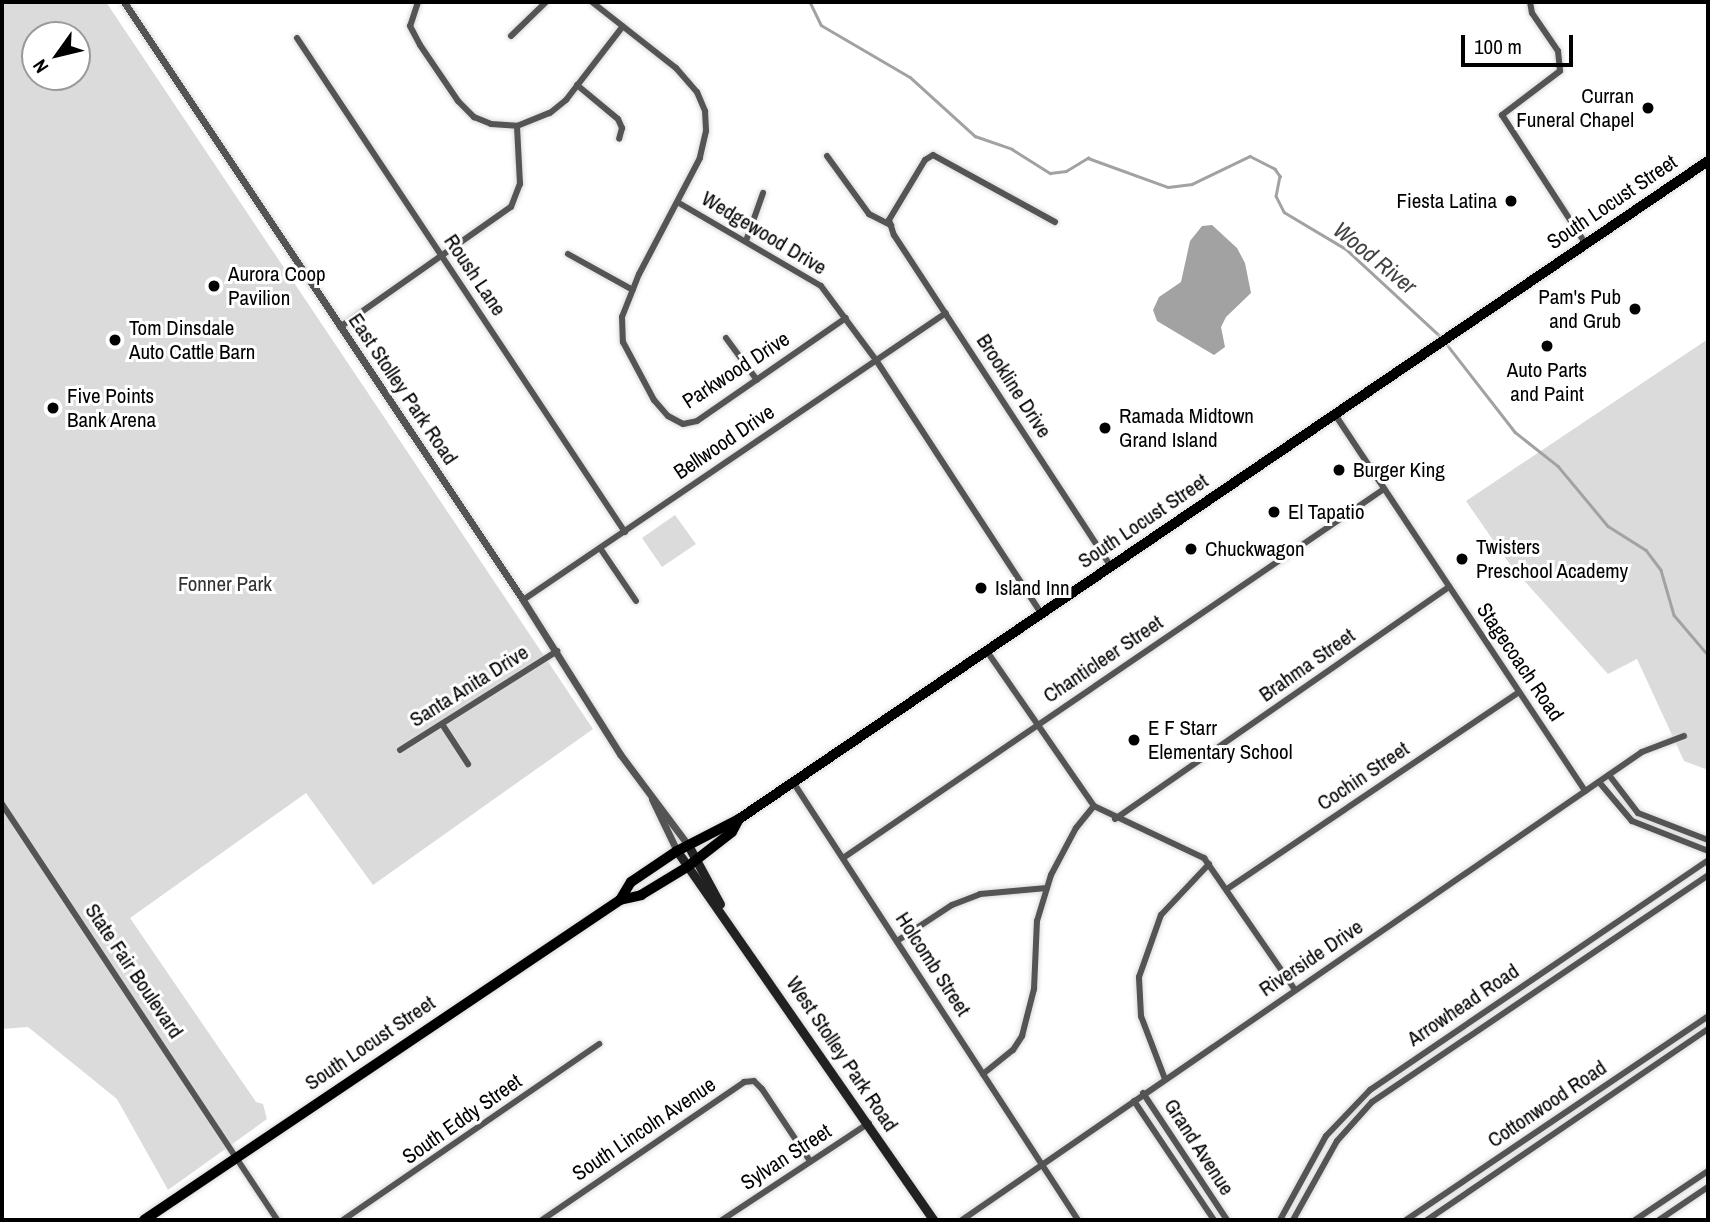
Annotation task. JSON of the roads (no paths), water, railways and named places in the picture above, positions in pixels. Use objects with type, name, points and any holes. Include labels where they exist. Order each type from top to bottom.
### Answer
[{"type":"main road","name":"South Locust Street","points":[[620,900],[631,882],[677,851],[739,820],[1708,161]]},
{"type":"main road","name":"South Locust Street","points":[[144,1220],[620,900],[641,895],[691,864],[732,832],[739,820]]},
{"type":"main road","name":"West Stolley Park Road","points":[[688,845],[691,864]]},
{"type":"main road","name":"West Stolley Park Road","points":[[677,851],[691,864],[933,1220]]},
{"type":"street","name":"East Stolley Park Road","points":[[124,2],[652,798],[688,845]]},
{"type":"street","points":[[418,2],[410,26],[457,102],[474,117],[517,126],[550,113],[577,85],[623,26]]},
{"type":"street","points":[[511,36],[546,2]]},
{"type":"street","name":"Wedgewood Drive","points":[[592,2],[676,68],[697,92],[705,111],[706,131],[700,158],[679,203],[821,286],[876,360],[1041,613]]},
{"type":"street","points":[[1530,2],[1532,13],[1558,51],[1560,71],[1502,115],[1585,243]]},
{"type":"street","name":"Roush Lane","points":[[297,37],[625,532]]},
{"type":"street","points":[[577,85],[618,119],[622,128],[619,139]]},
{"type":"street","points":[[340,327],[443,259],[511,207],[520,184],[517,126]]},
{"type":"street","points":[[827,156],[869,214],[891,225],[896,204],[933,155],[1055,222]]},
{"type":"street","points":[[746,241],[763,193]]},
{"type":"street","name":"Parkwood Drive","points":[[679,203],[633,290],[622,317],[623,342],[634,370],[668,416],[682,424],[697,421],[846,318]]},
{"type":"street","name":"Brookline Drive","points":[[891,225],[1111,566]]},
{"type":"street","points":[[568,254],[633,290]]},
{"type":"street","name":"Bellwood Drive","points":[[523,600],[946,313]]},
{"type":"street","points":[[726,338],[757,380]]},
{"type":"street","name":"Stagecoach Road","points":[[1334,413],[1585,791]]},
{"type":"street","name":"Chanticleer Street","points":[[843,858],[1384,489]]},
{"type":"street","points":[[600,548],[636,601]]},
{"type":"street","name":"Brahma Street","points":[[1115,819],[1450,587]]},
{"type":"street","points":[[986,650],[1094,806],[1115,819],[1186,849],[1209,864],[1295,990]]},
{"type":"street","name":"Santa Anita Drive","points":[[400,750],[556,651]]},
{"type":"street","name":"Cochin Street","points":[[1227,889],[1519,692]]},
{"type":"street","points":[[442,724],[468,764]]},
{"type":"street","name":"Riverside Drive","points":[[962,1220],[1043,1167],[1143,1093],[1642,752],[1684,736]]},
{"type":"street","points":[[1609,775],[1638,813],[1708,840]]},
{"type":"street","name":"Holcomb Street","points":[[793,782],[1078,1220]]},
{"type":"street","points":[[1599,782],[1632,821],[1708,851]]},
{"type":"street","name":"East Stolley Park Road","points":[[652,798],[677,851]]},
{"type":"street","name":"State Fair Boulevard","points":[[2,804],[277,1220]]},
{"type":"street","points":[[983,1074],[1013,1050],[1022,1036],[1034,989],[1037,921],[1047,888],[1076,828],[1094,806]]},
{"type":"street","name":"Arrowhead Road","points":[[1280,1220],[1326,1136],[1370,1090],[1708,860]]},
{"type":"street","points":[[1164,1079],[1141,1016],[1139,977],[1161,915],[1209,864]]},
{"type":"street","name":"Arrowhead Road","points":[[1293,1220],[1337,1141],[1372,1102],[1708,875]]},
{"type":"street","points":[[897,941],[952,905],[980,894],[1047,888]]},
{"type":"street","name":"Cottonwood Road","points":[[1406,1220],[1708,1016]]},
{"type":"street","name":"Cottonwood Road","points":[[1427,1220],[1708,1029]]},
{"type":"street","name":"South Eddy Street","points":[[343,1220],[599,1044]]},
{"type":"street","name":"South Lincoln Avenue","points":[[542,1220],[744,1082],[754,1081],[765,1094],[810,1161]]},
{"type":"street","name":"Grand Avenue","points":[[1143,1093],[1227,1220]]},
{"type":"street","name":"Grand Avenue","points":[[1133,1101],[1214,1220]]},
{"type":"street","name":"Sylvan Street","points":[[722,1220],[869,1123]]},
{"type":"street","points":[[1635,1220],[1708,1171]]},
{"type":"street","points":[[1659,1220],[1708,1187]]},
{"type":"waterway","name":"Wood River","points":[[810,2],[821,25],[910,77],[975,136],[1012,149],[1050,173],[1066,171],[1088,158],[1168,187],[1192,184],[1250,156],[1275,169],[1280,176],[1276,196],[1284,212],[1346,249],[1441,337]]},
{"type":"waterway","name":"Wood River","points":[[1445,342],[1515,432],[1558,466],[1608,526],[1646,550],[1661,570],[1674,615],[1708,655]]},
{"type":"place","name":"Curran Funeral Chapel","points":[[1648,108]]},
{"type":"place","name":"Fiesta Latina","points":[[1511,201]]},
{"type":"place","name":"Aurora Coop Pavilion","points":[[214,286]]},
{"type":"place","name":"Pam's Pub and Grub","points":[[1635,309]]},
{"type":"place","name":"Tom Dinsdale Auto Cattle Barn","points":[[115,340]]},
{"type":"place","name":"Auto Parts and Paint","points":[[1547,346]]},
{"type":"place","name":"Five Points Bank Arena","points":[[53,408]]},
{"type":"place","name":"Ramada Midtown Grand Island","points":[[1105,428]]},
{"type":"place","name":"Burger King","points":[[1339,470]]},
{"type":"place","name":"El Tapatio","points":[[1274,512]]},
{"type":"place","name":"Chuckwagon","points":[[1191,549]]},
{"type":"place","name":"Twisters Preschool Academy","points":[[1462,559]]},
{"type":"place","name":"Island Inn","points":[[981,588]]},
{"type":"place","name":"E F Starr Elementary School","points":[[1134,740]]},
{"type":"park label","name":"Fonner Park","points":[[225,584]]}]
